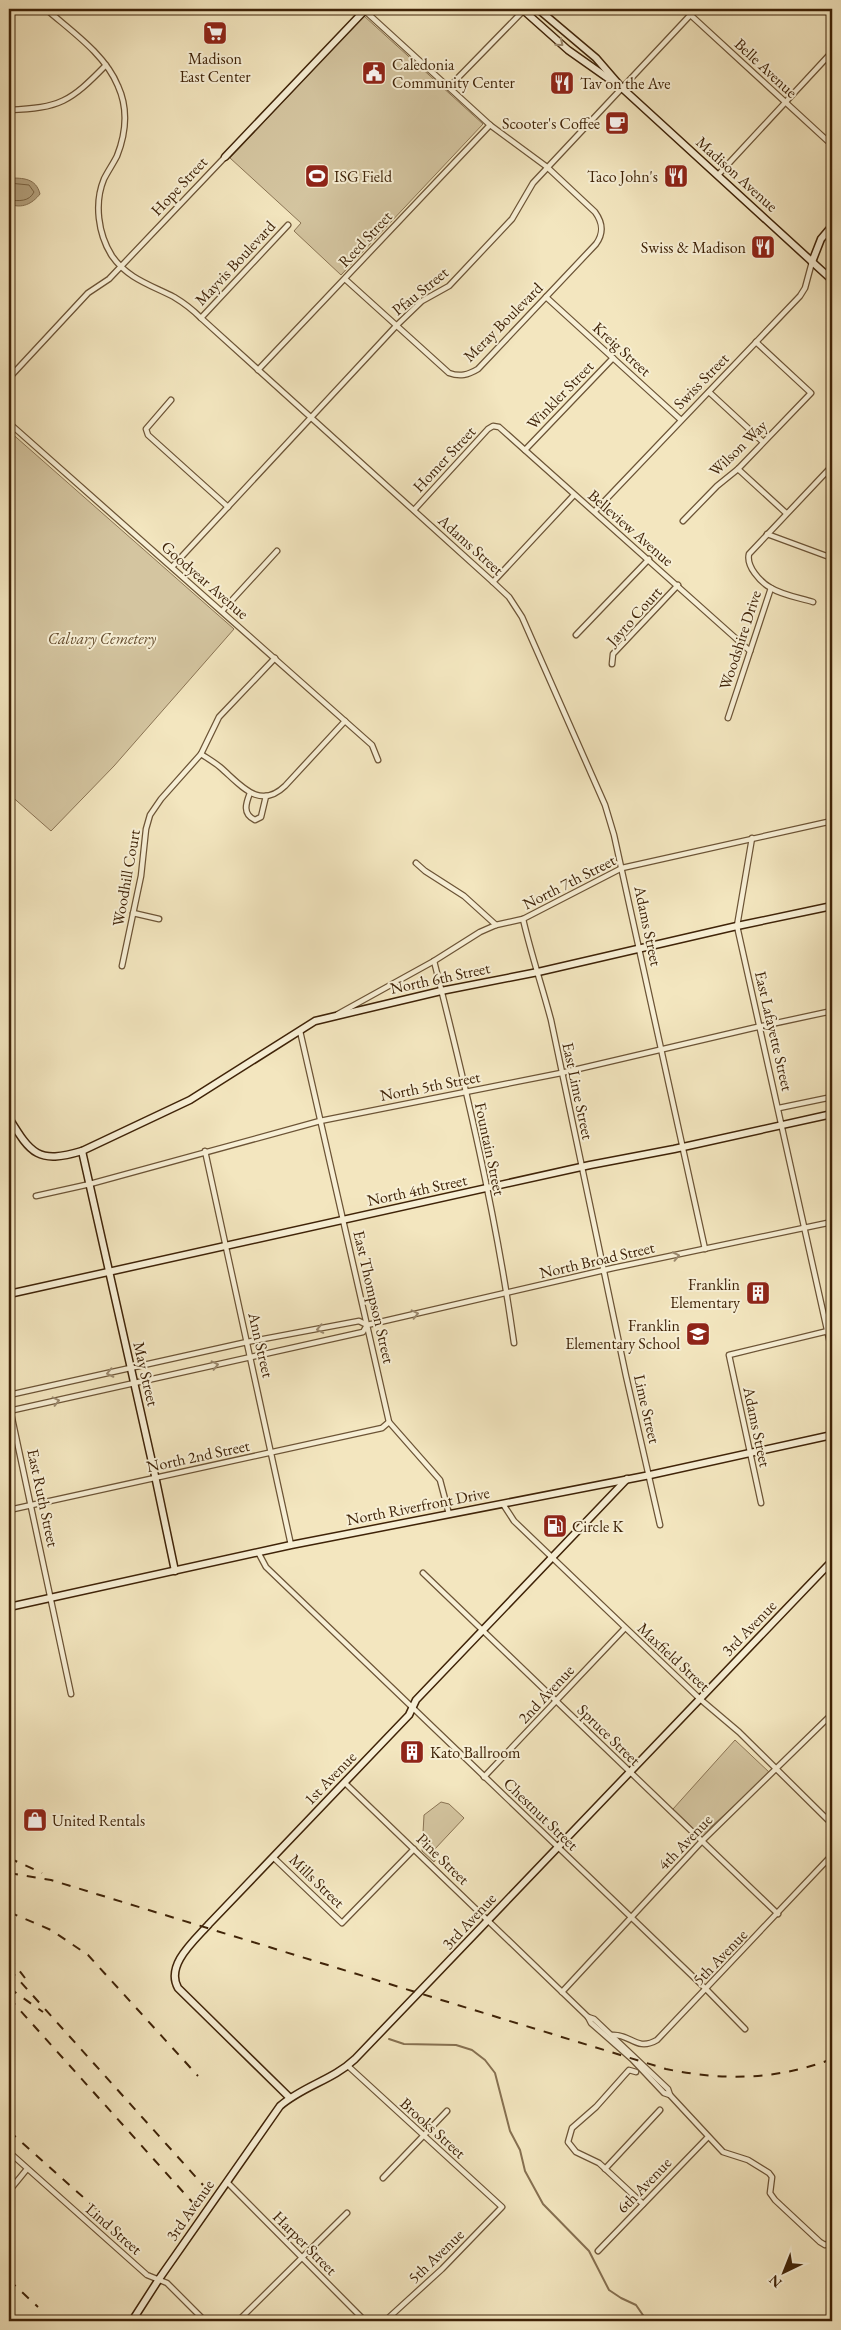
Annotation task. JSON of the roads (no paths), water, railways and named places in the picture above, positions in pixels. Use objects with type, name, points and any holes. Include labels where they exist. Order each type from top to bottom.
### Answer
[{"type":"street","name":"Adams Street","points":[[46,9],[106,65],[119,86],[125,108],[125,123],[116,156],[104,179],[100,192],[99,220],[111,254],[120,266],[134,278],[180,301],[201,318],[494,582],[509,597],[522,617],[605,805],[622,868],[705,1250]]},
{"type":"street","name":"Meray Boulevard","points":[[345,279],[449,372],[458,376],[478,369],[596,244],[601,238],[602,228],[595,212],[547,167],[490,125],[365,9]]},
{"type":"street","name":"Hope Street","points":[[9,378],[88,293],[109,279],[365,9]]},
{"type":"street","points":[[448,87],[523,9]]},
{"type":"street","name":"Madison Avenue","points":[[523,9],[568,50],[622,88]]},
{"type":"street","name":"Madison Avenue","points":[[538,9],[596,58],[622,88],[832,280]]},
{"type":"street","name":"Belle Avenue","points":[[684,9],[832,145]]},
{"type":"street","name":"Pfau Street","points":[[172,567],[396,326],[422,302],[449,286],[512,219],[523,197],[547,167],[696,9]]},
{"type":"street","points":[[826,9],[832,15]]},
{"type":"street","points":[[718,175],[832,52]]},
{"type":"street","points":[[9,110],[39,109],[54,106],[69,99],[83,89],[106,65]]},
{"type":"street","name":"Reed Street","points":[[258,370],[490,125]]},
{"type":"street","name":"Mayvis Boulevard","points":[[201,318],[288,225]]},
{"type":"street","points":[[812,262],[821,239],[832,226]]},
{"type":"street","name":"Swiss Street","points":[[595,510],[800,296],[805,288],[812,262]]},
{"type":"street","name":"Kreig Street","points":[[546,297],[682,420]]},
{"type":"street","name":"Wilson Way","points":[[683,521],[717,486],[738,469],[811,393],[756,342]]},
{"type":"street","name":"Winkler Street","points":[[525,450],[613,358]]},
{"type":"street","points":[[709,392],[764,442]]},
{"type":"street","points":[[171,400],[148,424],[146,429],[148,435],[228,508]]},
{"type":"street","name":"Goodyear Avenue","points":[[9,423],[372,745],[378,760]]},
{"type":"street","name":"Belleview Avenue","points":[[493,426],[500,427],[574,495],[589,508],[595,510],[750,651]]},
{"type":"street","name":"Homer Street","points":[[414,510],[493,426]]},
{"type":"street","points":[[832,466],[767,534],[832,558]]},
{"type":"street","points":[[738,469],[786,513]]},
{"type":"street","points":[[494,582],[574,495]]},
{"type":"street","name":"Woodshire Drive","points":[[728,718],[771,588],[750,568],[747,561],[749,554],[767,534]]},
{"type":"street","points":[[222,611],[277,552]]},
{"type":"street","points":[[576,635],[649,559]]},
{"type":"street","name":"Jayro Court","points":[[612,664],[614,654],[678,585]]},
{"type":"street","points":[[771,588],[813,602]]},
{"type":"street","name":"Woodhill Court","points":[[122,966],[150,816],[161,799],[201,754],[220,717],[275,658]]},
{"type":"street","points":[[201,754],[250,793],[266,796],[274,795],[280,791],[345,721]]},
{"type":"street","points":[[250,793],[246,802],[246,811],[248,816],[254,820],[261,817],[266,796]]},
{"type":"street","name":"North 7th Street","points":[[336,1015],[434,961],[480,932],[496,925],[523,919],[622,868],[832,821]]},
{"type":"street","name":"East Lafayette Street","points":[[752,838],[737,926],[830,1330],[832,1352]]},
{"type":"street","points":[[416,863],[464,896],[496,925]]},
{"type":"street","name":"North 6th Street","points":[[9,1118],[29,1148],[37,1153],[54,1158],[82,1151],[190,1100],[315,1021],[441,991],[538,972],[832,906]]},
{"type":"street","points":[[133,913],[159,920]]},
{"type":"street","name":"East Lime Street","points":[[523,919],[533,964],[538,972],[551,1020],[604,1270]]},
{"type":"street","name":"Fountain Street","points":[[434,961],[486,1189],[507,1294],[514,1343]]},
{"type":"street","name":"North 5th Street","points":[[36,1196],[90,1184],[320,1121],[561,1072],[760,1026],[832,1012]]},
{"type":"street","name":"East Thompson Street","points":[[300,1031],[389,1422]]},
{"type":"street","points":[[779,1108],[832,1097]]},
{"type":"street","name":"North 4th Street","points":[[9,1294],[486,1189],[582,1166],[682,1147],[832,1114]]},
{"type":"street","name":"May Street","points":[[82,1151],[156,1478],[175,1571]]},
{"type":"street","name":"Ann Street","points":[[205,1151],[291,1545]]},
{"type":"street","name":"North Broad Street","points":[[9,1395],[247,1342],[359,1321],[367,1325],[604,1270],[832,1222]]},
{"type":"street","name":"Lime Street","points":[[604,1270],[660,1524]]},
{"type":"street","name":"North Broad Street","points":[[10,1411],[363,1332],[367,1325]]},
{"type":"street","name":"Adams Street","points":[[761,1503],[729,1355],[830,1330]]},
{"type":"street","name":"East Ruth Street","points":[[9,1404],[72,1694]]},
{"type":"street","points":[[389,1422],[440,1480],[449,1514]]},
{"type":"street","name":"North 2nd Street","points":[[9,1510],[382,1428],[389,1422]]},
{"type":"street","name":"North Riverfront Drive","points":[[9,1607],[291,1545],[650,1476],[832,1435]]},
{"type":"street","name":"1st Avenue","points":[[290,2098],[178,1988],[174,1975],[186,1950],[409,1715],[416,1700],[627,1479]]},
{"type":"street","name":"Maxfield Street","points":[[503,1504],[514,1521],[700,1699],[776,1768],[832,1824]]},
{"type":"street","name":"Chestnut Street","points":[[258,1552],[266,1566],[631,1916],[745,2029]]},
{"type":"street","name":"3rd Avenue","points":[[132,2321],[158,2279],[268,2122],[290,2098],[337,2074],[348,2066],[832,1561]]},
{"type":"street","name":"Spruce Street","points":[[423,1573],[629,1773],[778,1914]]},
{"type":"street","name":"2nd Avenue","points":[[484,1777],[625,1628]]},
{"type":"street","name":"4th Avenue","points":[[562,1992],[702,1841],[832,1714]]},
{"type":"street","name":"Pine Street","points":[[345,1783],[588,2017],[591,2023],[632,2060],[664,2093],[670,2095]]},
{"type":"street","name":"Mills Street","points":[[273,1857],[342,1923],[414,1849]]},
{"type":"street","name":"5th Avenue","points":[[612,2035],[638,2044],[650,2044],[657,2040],[832,1856]]},
{"type":"street","name":"Pine Street","points":[[588,2017],[594,2019],[612,2035],[668,2089],[670,2095],[723,2152],[748,2160],[770,2172],[772,2177],[770,2194],[775,2200],[820,2242],[825,2245],[832,2242]]},
{"type":"street","name":"Brooks Street","points":[[348,2066],[502,2207]]},
{"type":"street","points":[[636,2072],[629,2070],[596,2107],[572,2128],[568,2142],[570,2148],[605,2169],[642,2204]]},
{"type":"street","points":[[605,2169],[660,2110]]},
{"type":"street","points":[[383,2178],[447,2111]]},
{"type":"street","name":"6th Avenue","points":[[598,2251],[708,2137]]},
{"type":"street","name":"Lind Street","points":[[9,2152],[148,2275],[167,2283],[205,2321]]},
{"type":"street","points":[[9,2191],[27,2169]]},
{"type":"street","name":"Harper Street","points":[[227,2182],[365,2321]]},
{"type":"street","name":"5th Avenue","points":[[385,2321],[442,2269],[502,2207]]},
{"type":"street","points":[[238,2321],[347,2213]]},
{"type":"street","name":"3rd Avenue","points":[[126,2321],[141,2305]]},
{"type":"water","points":[[9,178],[24,179],[32,182],[40,194],[26,205],[9,204]]},
{"type":"waterway","points":[[389,2039],[404,2044],[456,2045],[472,2050],[485,2060],[495,2073],[510,2131],[520,2150],[525,2171],[543,2204],[589,2251],[609,2290],[636,2305],[647,2321]]},
{"type":"railway","points":[[9,1858],[42,1873]]},
{"type":"railway","points":[[9,1873],[51,1880],[666,2069],[729,2077],[770,2075],[811,2066],[832,2059]]},
{"type":"railway","points":[[9,1912],[51,1930],[88,1955],[198,2076]]},
{"type":"railway","points":[[9,1957],[25,1978]]},
{"type":"railway","points":[[9,1969],[203,2185]]},
{"type":"railway","points":[[9,1988],[43,2012]]},
{"type":"railway","points":[[9,1998],[193,2203]]},
{"type":"railway","points":[[9,2131],[101,2213]]},
{"type":"railway","points":[[9,2280],[38,2307]]},
{"type":"place","name":"Madison East Center","points":[[215,33]]},
{"type":"place","name":"Caledonia Community Center","points":[[374,73]]},
{"type":"place","name":"Tav on the Ave","points":[[562,83]]},
{"type":"place","name":"Scooter's Coffee","points":[[617,123]]},
{"type":"place","name":"ISG Field","points":[[317,176]]},
{"type":"place","name":"Taco John's","points":[[676,176]]},
{"type":"place","name":"Swiss & Madison","points":[[763,247]]},
{"type":"place","name":"Franklin Elementary","points":[[758,1293]]},
{"type":"place","name":"Franklin Elementary School","points":[[698,1334]]},
{"type":"place","name":"Circle K","points":[[555,1526]]},
{"type":"place","name":"Kato Ballroom","points":[[412,1752]]},
{"type":"place","name":"United Rentals","points":[[35,1820]]},
{"type":"park label","name":"Calvary Cemetery","points":[[102,638]]}]
